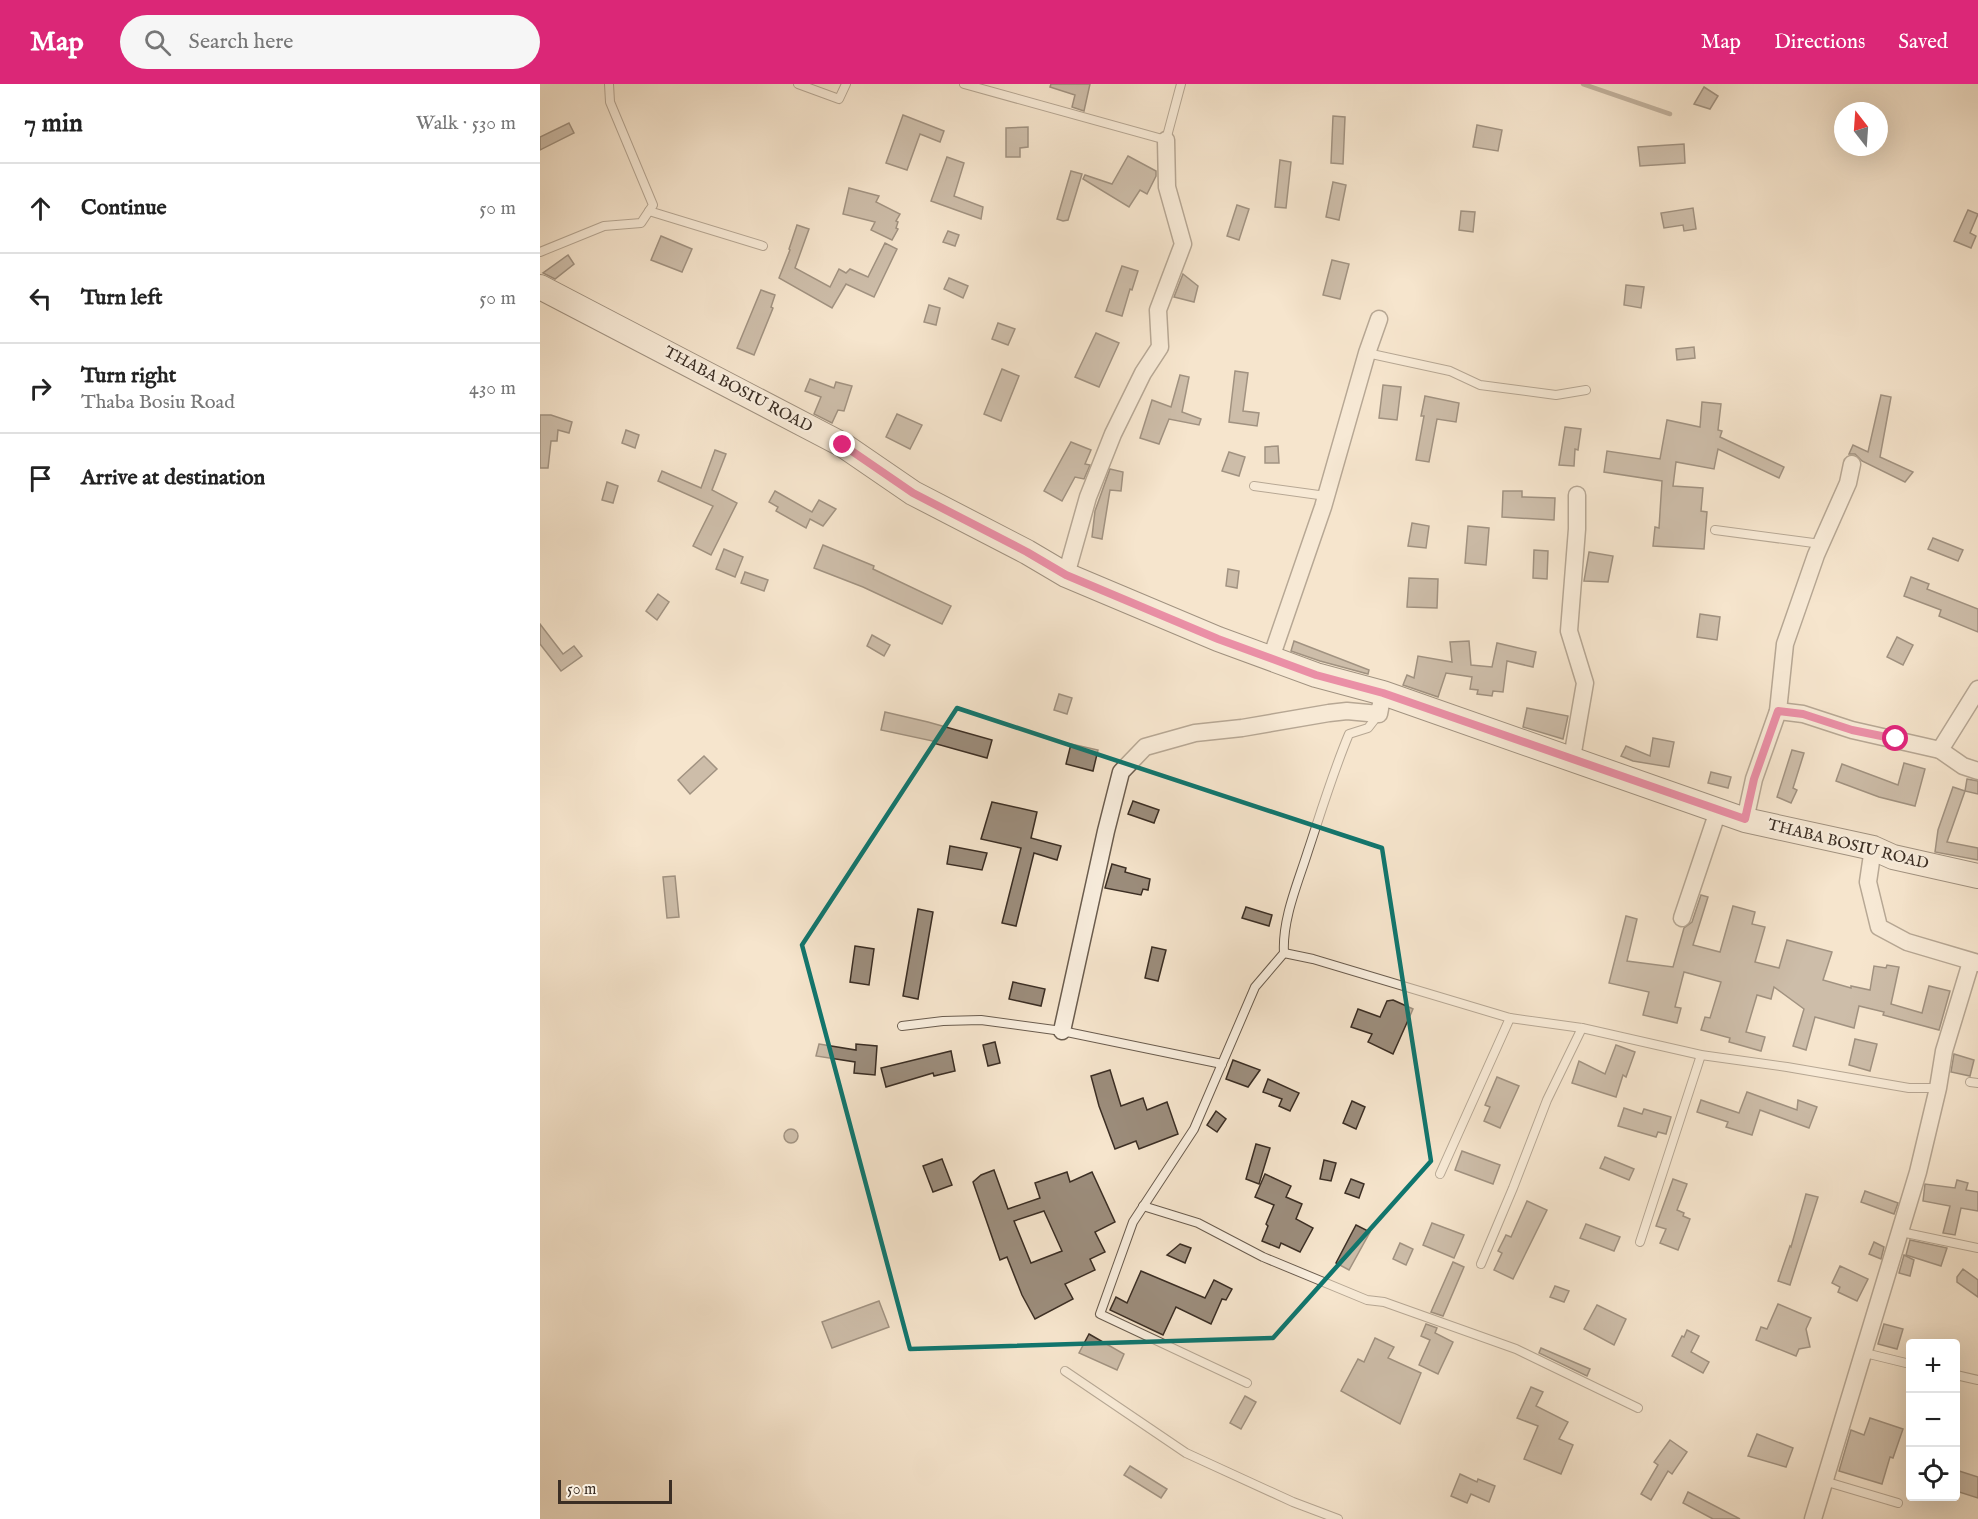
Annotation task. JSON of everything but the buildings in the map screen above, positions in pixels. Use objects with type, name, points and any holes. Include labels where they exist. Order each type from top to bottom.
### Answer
[{"type":"street","points":[[1066,575],[1088,497],[1110,441],[1143,373],[1160,347],[1158,310],[1183,244],[1167,187],[1166,140]]},
{"type":"street","name":"THABA BOSIU ROAD","points":[[540,287],[843,445],[913,493],[1027,552],[1066,575],[1218,639],[1316,675],[1381,704],[1572,758],[1718,811],[1873,848],[1893,857],[1978,876]]},
{"type":"street","points":[[1272,658],[1326,496],[1379,319]]},
{"type":"street","points":[[1745,819],[1754,779],[1778,711],[1785,644],[1821,544],[1848,483],[1852,464]]},
{"type":"street","points":[[1572,758],[1585,683],[1569,632],[1577,529],[1577,495]]},
{"type":"street","points":[[1940,750],[1978,688]]},
{"type":"street","points":[[1062,1031],[1121,772],[1144,747],[1195,733],[1242,728],[1381,704]]},
{"type":"street","points":[[1778,711],[1803,714],[1852,730],[1940,750],[1963,766],[1978,771]]},
{"type":"street","points":[[1682,918],[1718,811]]},
{"type":"street","points":[[1813,1519],[1918,1172],[1938,1088],[1944,1051],[1975,963],[1907,942],[1879,927],[1868,882],[1873,848]]},
{"type":"lane","points":[[540,252],[604,226],[641,223],[653,205],[610,102],[609,84]]},
{"type":"lane","points":[[798,84],[839,99],[846,84]]},
{"type":"lane","points":[[964,84],[1166,140],[1181,84]]},
{"type":"lane","points":[[649,211],[763,246]]},
{"type":"lane","points":[[1367,353],[1450,371],[1480,385],[1556,395],[1586,390]]},
{"type":"lane","points":[[1254,486],[1326,496]]},
{"type":"lane","points":[[1715,530],[1821,544]]},
{"type":"lane","points":[[1247,1383],[1100,1314],[1133,1222],[1194,1129],[1255,987],[1284,953],[1283,939],[1295,891],[1337,762],[1349,734],[1368,728],[1381,704]]},
{"type":"lane","points":[[1284,953],[1313,959],[1510,1018],[1582,1028],[1701,1055],[1787,1067],[1909,1089],[1938,1088]]},
{"type":"lane","points":[[1440,1174],[1510,1018]]},
{"type":"lane","points":[[902,1026],[943,1021],[981,1020],[1062,1031],[1222,1064]]},
{"type":"lane","points":[[1481,1264],[1514,1188],[1547,1100],[1582,1028]]},
{"type":"lane","points":[[1640,1242],[1701,1055]]},
{"type":"lane","points":[[1143,1206],[1198,1223],[1263,1257],[1367,1300],[1384,1302],[1516,1349],[1638,1408]]},
{"type":"lane","points":[[1900,1232],[1978,1248]]},
{"type":"lane","points":[[1865,1353],[1906,1363]]},
{"type":"lane","points":[[1065,1371],[1186,1453],[1293,1502],[1338,1519]]},
{"type":"lane","points":[[1960,1376],[1978,1380]]},
{"type":"lane","points":[[1823,1481],[1898,1503]]},
{"type":"highlighted area","points":[[957,708],[1382,848],[1431,1161],[1273,1338],[910,1349],[802,945]]},
{"type":"waterway","points":[[1583,84],[1670,114]]},
{"type":"route","points":[[843,445],[913,493],[1027,552],[1066,575],[1218,639],[1316,675],[1383,693],[1745,819],[1754,779],[1778,711],[1803,714],[1852,730],[1896,739]]}]
